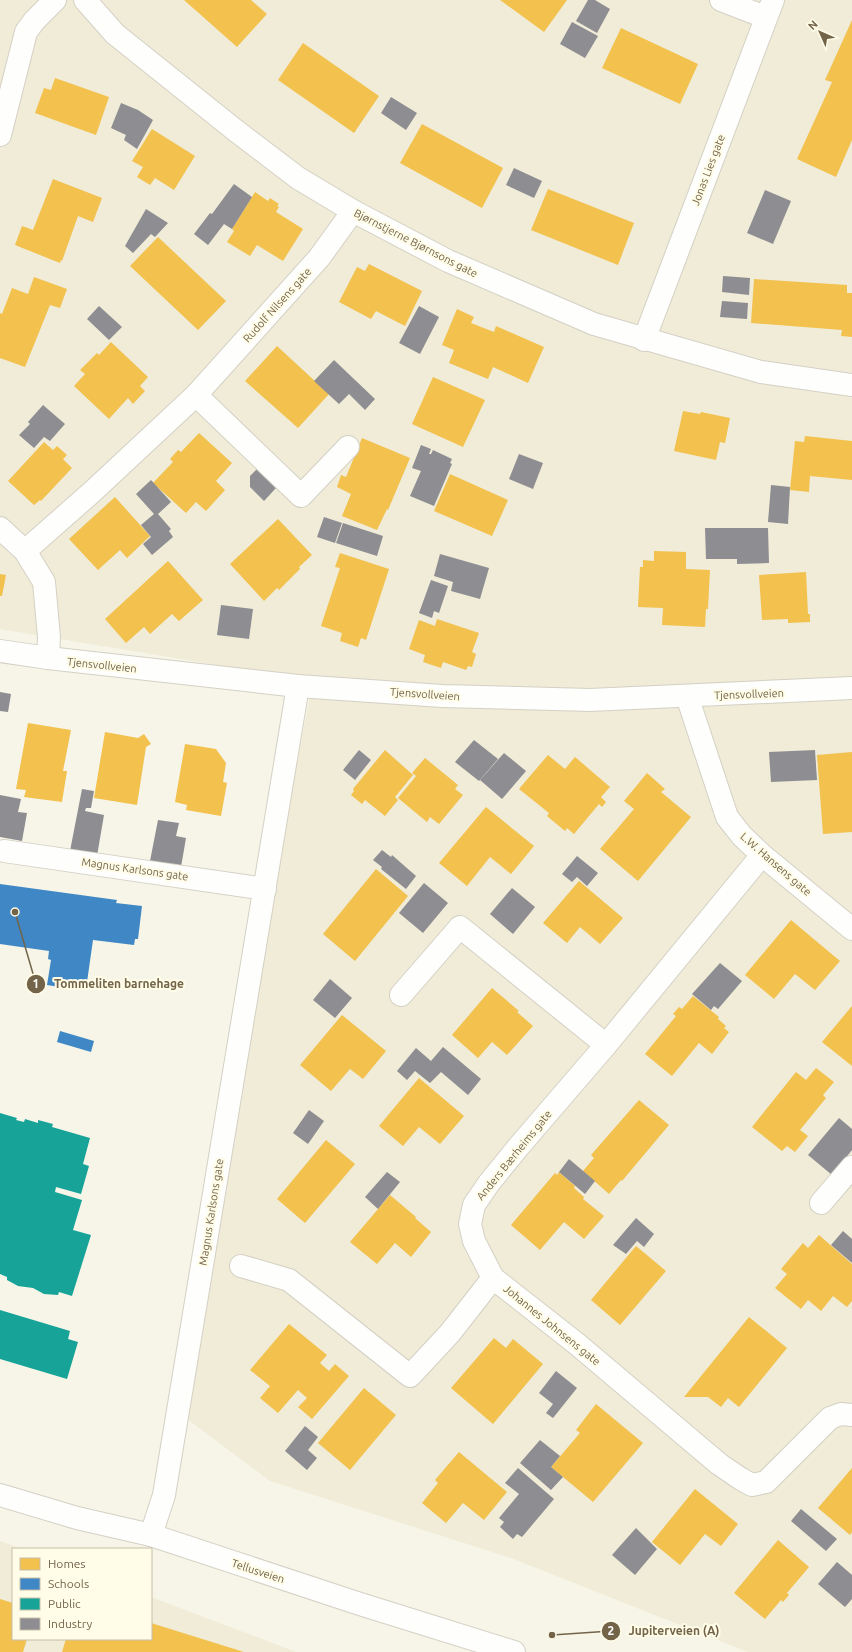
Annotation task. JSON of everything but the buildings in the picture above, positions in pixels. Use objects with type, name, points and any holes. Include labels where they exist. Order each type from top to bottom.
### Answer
[{"type":"street","points":[[0,135],[26,32],[34,21],[56,0]]},
{"type":"street","name":"Bjørnstjerne Bjørnsons gate","points":[[85,0],[115,34],[235,130],[298,178],[353,211],[448,261],[594,324],[644,340],[761,372],[852,386]]},
{"type":"street","points":[[721,0],[769,8]]},
{"type":"street","name":"Jonas Lies gate","points":[[644,340],[769,8]]},
{"type":"street","name":"Rudolf Nilsens gate","points":[[25,551],[92,492],[196,395],[319,258],[353,211]]},
{"type":"street","points":[[196,395],[301,496],[348,447]]},
{"type":"street","points":[[0,528],[25,551],[44,582],[49,638],[48,658]]},
{"type":"street","name":"Tjensvollveien","points":[[0,651],[48,658],[298,686],[442,696],[590,700],[852,688]]},
{"type":"street","name":"Magnus Karlsons gate","points":[[151,1535],[164,1495],[298,686]]},
{"type":"street","name":"L.W. Hansens gate","points":[[687,696],[727,817],[742,836],[762,854],[852,929]]},
{"type":"street","name":"Magnus Karlsons gate","points":[[4,851],[265,889]]},
{"type":"street","name":"Anders Bærheims gate","points":[[493,1278],[474,1241],[470,1224],[474,1205],[489,1183],[516,1150],[606,1045],[762,854]]},
{"type":"street","points":[[401,995],[460,926],[606,1045]]},
{"type":"street","points":[[821,1203],[852,1167]]},
{"type":"street","name":"Johannes Johnsens gate","points":[[241,1266],[289,1280],[410,1376],[450,1333],[493,1278],[577,1344],[714,1460],[752,1485],[766,1482],[830,1418],[841,1414],[852,1414]]},
{"type":"street","name":"Tellusveien","points":[[0,1495],[77,1518],[151,1535],[360,1604],[514,1652]]},
{"type":"shaded area","points":[[0,0],[852,0],[852,1652],[748,1652],[511,1558],[270,1481],[171,1407],[313,681],[0,629]]},
{"type":"shaded area","points":[[0,1541],[19,1548],[12,1548],[12,1640],[152,1640],[152,1597],[296,1652],[0,1652]]},
{"type":"place","name":"Tommeliten barnehage","points":[[15,912]]},
{"type":"place","name":"Jupiterveien (A)","points":[[552,1635]]}]
